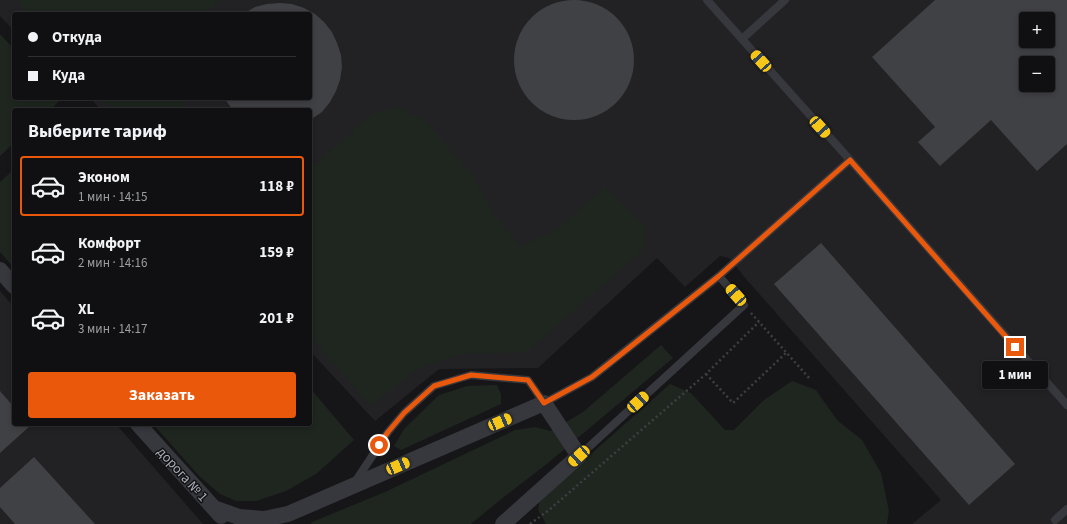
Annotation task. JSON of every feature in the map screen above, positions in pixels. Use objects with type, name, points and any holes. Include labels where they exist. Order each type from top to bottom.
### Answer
[{"type":"street","points":[[0,270],[12,284]]},
{"type":"street","points":[[214,508],[239,517],[286,519],[354,485],[544,403],[579,456],[503,524]]},
{"type":"street","name":"дорога № 1","points":[[140,426],[229,524]]},
{"type":"lane","points":[[707,0],[1067,405]]},
{"type":"lane","points":[[742,39],[785,0]]},
{"type":"lane","points":[[354,485],[388,432],[404,413],[434,386],[471,375],[528,380],[544,403],[592,377],[719,276],[850,160]]},
{"type":"lane","points":[[579,456],[744,305],[719,276]]},
{"type":"lane","points":[[1055,520],[1067,509]]},
{"type":"path","points":[[744,305],[810,379]]},
{"type":"path","points":[[530,524],[549,510],[706,374],[759,322]]},
{"type":"path","points":[[706,374],[732,403],[786,353]]},
{"type":"shaded area","points":[[0,0],[1067,0],[1067,524],[912,524],[941,500],[729,258],[720,256],[685,287],[657,258],[538,368],[439,369],[375,421],[312,353],[312,108],[99,108],[92,100],[312,100],[312,12],[12,12],[12,29],[0,16]]},
{"type":"shaded area","points":[[17,0],[221,0],[207,12],[27,12]]},
{"type":"shaded area","points":[[0,34],[12,47],[12,100],[60,100],[52,108],[12,108],[12,145],[0,156]]},
{"type":"shaded area","points":[[104,100],[184,100],[184,108],[111,108]]},
{"type":"shaded area","points":[[398,107],[427,122],[473,176],[497,219],[521,246],[556,230],[605,187],[645,226],[644,249],[526,352],[460,354],[419,368],[371,406],[312,338],[312,167],[373,113]]},
{"type":"shaded area","points":[[12,171],[12,266],[0,252],[0,182]]},
{"type":"shaded area","points":[[0,291],[12,305],[12,426],[118,426],[203,524],[0,524]]},
{"type":"shaded area","points":[[661,345],[673,358],[548,463],[471,524],[311,524],[312,522],[385,492],[515,430],[535,427],[551,431],[583,412]]},
{"type":"shaded area","points":[[792,381],[816,390],[837,420],[862,440],[881,473],[889,511],[887,524],[546,524],[538,510],[540,499],[670,384],[691,393],[725,430],[734,430],[764,400]]},
{"type":"shaded area","points":[[497,385],[501,394],[501,404],[401,450],[394,446],[404,429],[439,395],[467,386]]},
{"type":"shaded area","points":[[312,390],[354,440],[316,474],[286,491],[256,501],[236,501],[220,494],[199,476],[155,426],[312,426]]},
{"type":"building","points":[[574,0],[597,5],[607,10],[616,18],[624,27],[629,37],[634,60],[629,83],[624,93],[616,102],[607,110],[597,115],[574,120],[551,115],[541,110],[532,102],[524,93],[519,83],[514,60],[519,37],[524,27],[532,18],[541,10],[551,5]]},
{"type":"building","points":[[935,0],[1067,0],[1067,144],[1037,171],[991,120],[940,166],[918,142],[935,127],[872,57]]},
{"type":"building","points":[[267,4],[292,4],[311,12],[246,12],[255,7]]},
{"type":"building","points":[[312,12],[324,22],[332,32],[337,43],[341,55],[342,67],[340,80],[336,91],[322,112],[312,119],[312,108],[232,108],[226,100],[312,100]]},
{"type":"building","points":[[821,243],[1015,464],[969,505],[774,284]]},
{"type":"building","points":[[0,391],[12,405],[12,426],[30,426],[0,453]]},
{"type":"building","points":[[34,457],[95,524],[15,524],[0,507],[0,488]]},
{"type":"route","points":[[379,445],[404,413],[434,386],[471,375],[528,380],[544,403],[592,377],[719,276],[850,160],[1015,347]]}]
